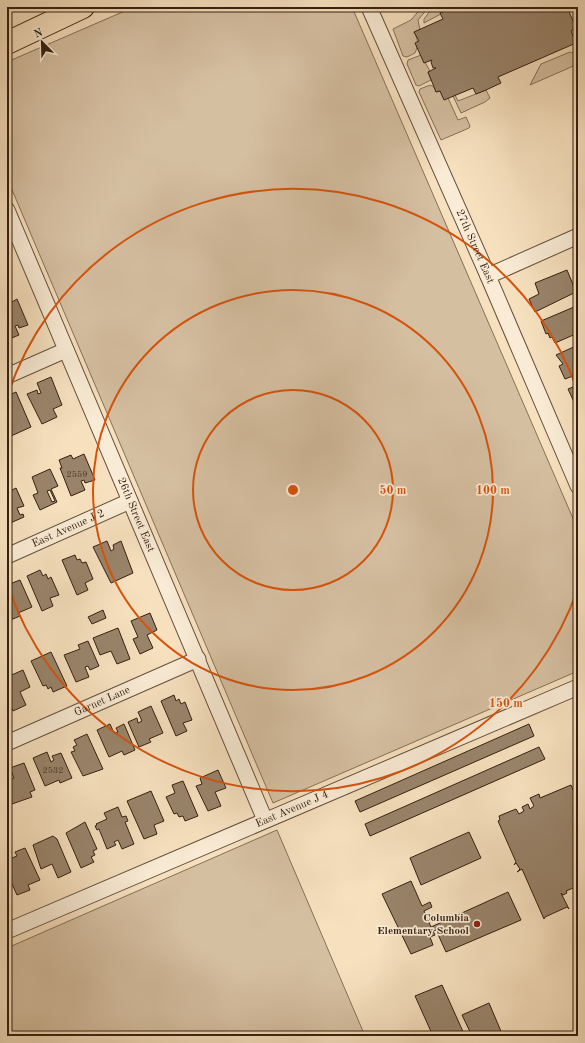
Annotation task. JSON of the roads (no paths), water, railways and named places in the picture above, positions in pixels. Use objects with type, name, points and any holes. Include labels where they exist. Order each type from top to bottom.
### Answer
[{"type":"main road","points":[[7,43],[83,7]]},
{"type":"street","name":"27th Street East","points":[[369,7],[488,276],[578,486]]},
{"type":"street","name":"26th Street East","points":[[7,210],[198,659],[264,820]]},
{"type":"street","points":[[488,276],[578,236]]},
{"type":"street","points":[[7,376],[66,350]]},
{"type":"street","name":"East Avenue J 2","points":[[7,556],[130,501]]},
{"type":"street","name":"Garnet Lane","points":[[7,743],[198,659]]},
{"type":"street","name":"East Avenue J 4","points":[[7,931],[578,687]]},
{"type":"place","name":"Columbia Elementary School","points":[[477,924]]}]
